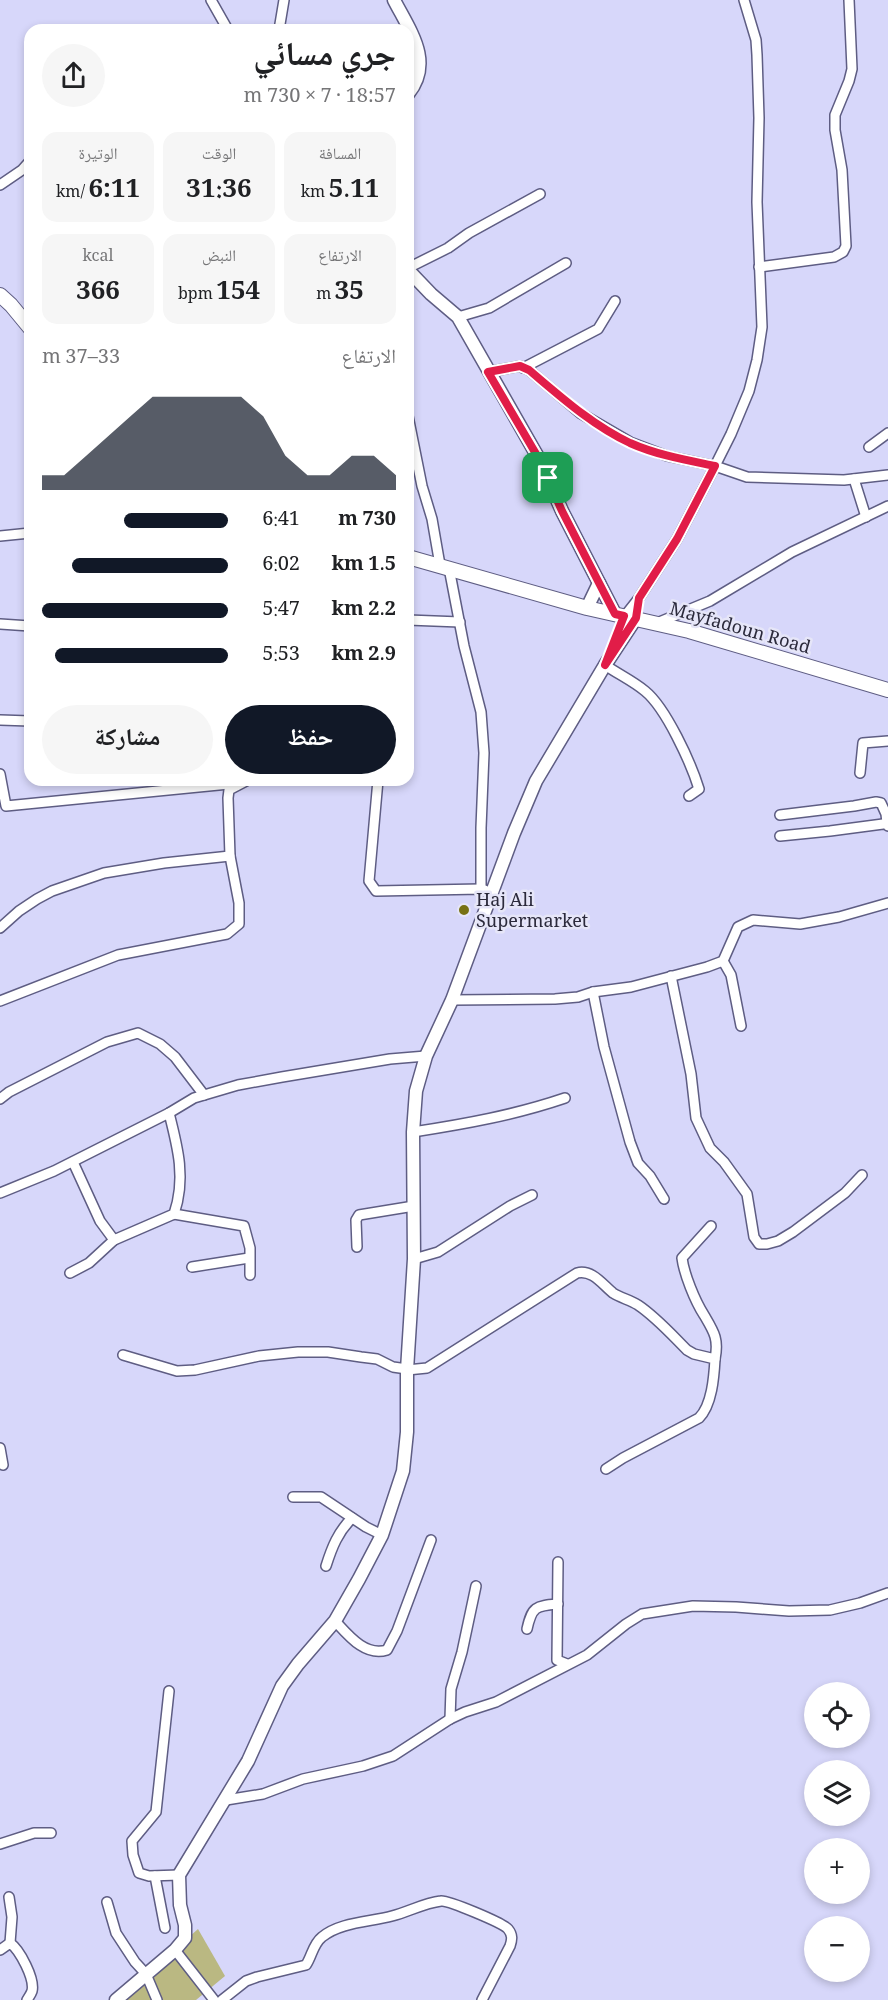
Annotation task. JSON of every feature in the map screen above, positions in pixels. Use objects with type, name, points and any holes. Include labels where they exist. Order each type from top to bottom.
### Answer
[{"type":"main road","points":[[0,287],[24,309]]},
{"type":"main road","points":[[0,295],[24,321]]},
{"type":"main road","name":"Mayfadoun Road","points":[[414,558],[587,608],[689,631],[888,690]]},
{"type":"street","points":[[211,0],[225,24]]},
{"type":"street","points":[[280,24],[284,0]]},
{"type":"street","points":[[394,0],[407,24]]},
{"type":"street","points":[[116,2000],[175,1950],[185,1938],[185,1925],[180,1905],[179,1875],[248,1761],[282,1686],[335,1620],[382,1535],[403,1471],[407,1432],[407,1369],[414,1259],[413,1132],[416,1091],[426,1056],[452,1000],[487,891],[536,781],[605,665],[625,616],[677,539],[731,434],[749,391],[762,327],[759,267],[757,55],[756,40],[744,0]]},
{"type":"street","points":[[759,267],[834,257],[843,252],[846,246],[842,170],[835,130],[836,115],[852,69],[849,0]]},
{"type":"street","points":[[414,37],[420,60],[419,74],[414,86]]},
{"type":"street","points":[[0,185],[24,172]]},
{"type":"street","points":[[414,266],[540,194]]},
{"type":"street","points":[[458,317],[489,308],[566,263]]},
{"type":"street","points":[[414,276],[458,317],[539,459],[562,511],[599,583],[625,616]]},
{"type":"street","points":[[523,368],[598,328],[615,301]]},
{"type":"street","points":[[488,372],[512,367],[529,370],[580,413],[630,442],[667,456],[715,466],[747,477],[844,480],[888,475]]},
{"type":"street","points":[[869,447],[888,433]]},
{"type":"street","points":[[414,446],[422,486],[481,712],[484,753],[481,828],[487,891]]},
{"type":"street","points":[[854,479],[866,517]]},
{"type":"street","points":[[657,623],[724,593],[792,552],[888,506]]},
{"type":"street","points":[[0,536],[24,534]]},
{"type":"street","points":[[587,608],[599,583]]},
{"type":"street","points":[[689,631],[684,616],[693,608]]},
{"type":"street","points":[[414,620],[459,622]]},
{"type":"street","points":[[0,624],[24,626]]},
{"type":"street","points":[[605,665],[644,690],[654,700],[694,772],[699,789],[689,796]]},
{"type":"street","points":[[0,720],[24,721]]},
{"type":"street","points":[[860,773],[862,743],[888,741]]},
{"type":"street","points":[[0,774],[3,809],[209,786]]},
{"type":"street","points":[[0,1001],[118,955],[227,934],[239,924],[240,914],[230,856],[229,790],[237,786]]},
{"type":"street","points":[[377,786],[369,881],[376,891],[487,891]]},
{"type":"street","points":[[780,815],[881,802],[888,825],[780,836]]},
{"type":"street","points":[[0,928],[36,899],[104,873],[164,863],[230,856]]},
{"type":"street","points":[[723,961],[738,927],[753,920],[800,924],[839,917],[888,903]]},
{"type":"street","points":[[452,1000],[578,997],[593,992],[631,987],[723,961]]},
{"type":"street","points":[[723,961],[731,975],[741,1026]]},
{"type":"street","points":[[671,976],[691,1074],[696,1118],[710,1148],[724,1162],[747,1194],[754,1237],[759,1244],[778,1241],[793,1232],[845,1192],[862,1175]]},
{"type":"street","points":[[593,992],[604,1047],[630,1142],[638,1163],[650,1176],[664,1198]]},
{"type":"street","points":[[0,1099],[9,1092],[107,1042],[138,1033],[160,1044],[175,1057],[204,1095]]},
{"type":"street","points":[[0,1193],[73,1162],[194,1098],[238,1085],[282,1077],[390,1059],[426,1056]]},
{"type":"street","points":[[413,1132],[476,1123],[565,1098]]},
{"type":"street","points":[[169,1113],[180,1156],[179,1199],[174,1214]]},
{"type":"street","points":[[73,1162],[100,1221],[114,1240]]},
{"type":"street","points":[[414,1259],[438,1252],[510,1206],[532,1196]]},
{"type":"street","points":[[357,1247],[356,1220],[359,1215],[414,1206]]},
{"type":"street","points":[[69,1274],[89,1263],[114,1240],[174,1214],[244,1226],[250,1248],[250,1275]]},
{"type":"street","points":[[606,1469],[699,1418],[705,1411],[711,1389],[717,1346],[713,1328],[703,1314],[694,1294],[683,1268],[682,1258],[711,1226]]},
{"type":"street","points":[[192,1267],[249,1258]]},
{"type":"street","points":[[123,1355],[177,1371],[195,1370],[259,1356],[298,1352],[328,1352],[377,1359],[393,1367],[427,1368],[581,1271],[594,1277],[621,1298],[644,1309],[687,1350],[715,1359]]},
{"type":"street","points":[[0,1449],[3,1465]]},
{"type":"street","points":[[293,1497],[321,1497],[382,1535]]},
{"type":"street","points":[[326,1566],[342,1528],[352,1518]]},
{"type":"street","points":[[335,1620],[354,1641],[367,1649],[382,1652],[387,1650],[397,1631],[431,1540]]},
{"type":"street","points":[[558,1562],[557,1660],[567,1664]]},
{"type":"street","points":[[450,1719],[451,1689],[462,1652],[476,1586]]},
{"type":"street","points":[[226,1800],[263,1794],[303,1779],[363,1766],[393,1756],[450,1719],[496,1702],[587,1655],[642,1614],[693,1606],[736,1606],[789,1611],[830,1610],[888,1593]]},
{"type":"street","points":[[527,1629],[531,1614],[536,1608],[558,1604]]},
{"type":"street","points":[[169,1691],[156,1812],[132,1841],[133,1855],[139,1873],[148,1876],[179,1875]]},
{"type":"street","points":[[0,1844],[34,1833],[51,1833]]},
{"type":"street","points":[[155,1876],[165,1928]]},
{"type":"street","points":[[9,1897],[12,1917],[10,1943]]},
{"type":"street","points":[[222,2000],[246,1981],[306,1965],[321,1937],[339,1928],[393,1916],[443,1901],[493,1919],[506,1927],[511,1934],[510,1946],[482,2000]]},
{"type":"street","points":[[107,1902],[116,1933],[146,1974],[157,2000]]},
{"type":"street","points":[[0,1950],[10,1943]]},
{"type":"street","points":[[10,1943],[16,1947],[32,1982],[32,1990],[27,2000]]},
{"type":"street","points":[[175,1950],[214,2000]]},
{"type":"shaded area","points":[[198,1929],[225,1976],[196,2000],[118,2000]]},
{"type":"place","name":"Haj Ali Supermarket","points":[[464,910]]},
{"type":"route","points":[[520,366],[529,370],[580,413],[630,442],[667,456],[715,466],[677,539],[639,598],[636,618],[605,665],[624,616],[615,614],[562,511],[548,478],[488,372],[520,366]]}]
